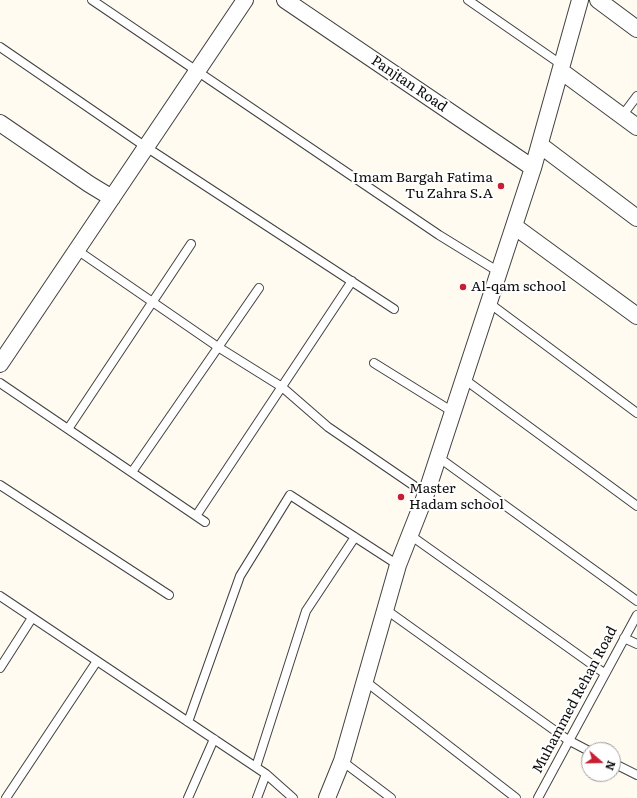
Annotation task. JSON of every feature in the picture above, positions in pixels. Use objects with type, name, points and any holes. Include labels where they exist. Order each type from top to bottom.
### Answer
[{"type":"street","points":[[0,364],[245,0]]},
{"type":"street","name":"Panjtan Road","points":[[285,0],[533,168]]},
{"type":"street","points":[[327,798],[342,761],[398,565],[426,494],[533,168],[580,0]]},
{"type":"street","points":[[598,0],[637,28]]},
{"type":"street","points":[[562,68],[637,127]]},
{"type":"street","points":[[0,123],[112,198]]},
{"type":"street","points":[[540,144],[637,218]]},
{"type":"street","points":[[514,226],[637,316]]},
{"type":"lane","points":[[92,0],[439,235],[499,272]]},
{"type":"lane","points":[[468,0],[562,68]]},
{"type":"lane","points":[[0,47],[146,147],[394,308]]},
{"type":"lane","points":[[622,116],[637,96]]},
{"type":"lane","points":[[68,429],[191,244]]},
{"type":"lane","points":[[77,250],[218,347],[282,387],[328,427],[426,494]]},
{"type":"lane","points":[[196,516],[352,281]]},
{"type":"lane","points":[[132,472],[258,288]]},
{"type":"lane","points":[[489,303],[637,413]]},
{"type":"lane","points":[[374,363],[453,412]]},
{"type":"lane","points":[[464,379],[637,506]]},
{"type":"lane","points":[[0,383],[205,522]]},
{"type":"lane","points":[[438,457],[637,601]]},
{"type":"lane","points":[[0,485],[169,595]]},
{"type":"lane","points":[[188,722],[240,576],[290,495],[398,565]]},
{"type":"lane","points":[[410,535],[604,673]]},
{"type":"lane","points":[[256,767],[306,611],[354,537]]},
{"type":"lane","points":[[0,596],[256,767],[293,798]]},
{"type":"lane","points":[[385,609],[568,740],[581,747]]},
{"type":"lane","name":"Muhammed Rehan Road","points":[[538,798],[637,614]]},
{"type":"lane","points":[[0,668],[32,618]]},
{"type":"lane","points":[[624,638],[637,644]]},
{"type":"lane","points":[[6,798],[97,661]]},
{"type":"lane","points":[[365,680],[516,798]]},
{"type":"lane","points":[[188,798],[214,739]]},
{"type":"lane","points":[[342,761],[391,798]]},
{"type":"lane","points":[[621,767],[637,775]]},
{"type":"lane","points":[[257,798],[266,774]]},
{"type":"place","name":"Imam Bargah Fatima Tu Zahra S.A","points":[[501,186]]},
{"type":"place","name":"Al-qam school","points":[[463,287]]},
{"type":"place","name":"Master Hadam school","points":[[401,497]]}]
